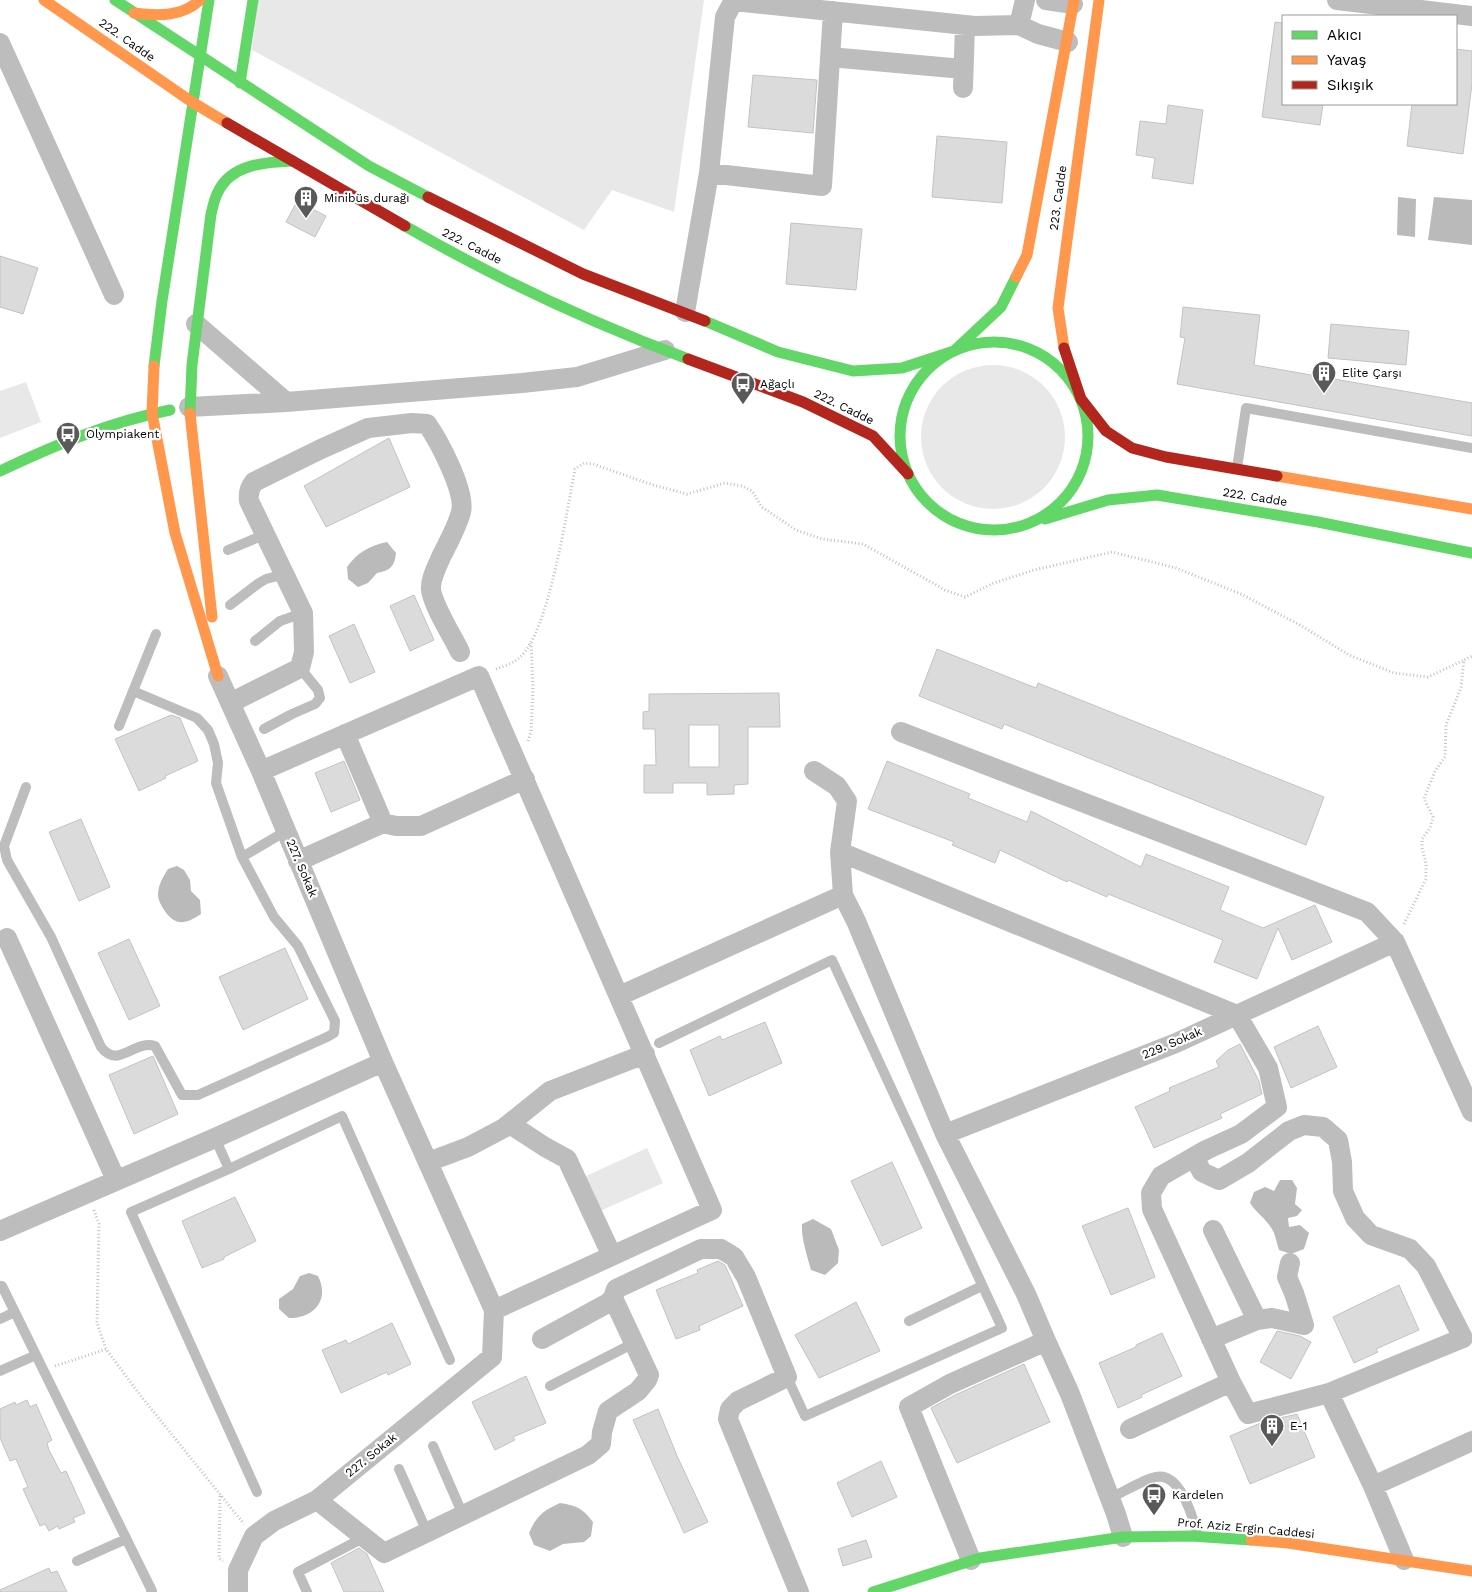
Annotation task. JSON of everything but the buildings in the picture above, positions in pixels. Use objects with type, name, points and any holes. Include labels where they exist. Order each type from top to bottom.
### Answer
[{"type":"main road","name":"222. Cadde","points":[[44,0],[192,102],[441,247],[583,317],[803,402],[873,436],[908,474],[924,499],[947,518],[975,529],[1005,530],[1108,500],[1157,495],[1318,522],[1472,554]]},
{"type":"main road","name":"222. Cadde","points":[[115,0],[369,166],[583,274],[685,312],[778,352],[853,371],[902,368],[983,342],[1013,344],[1041,355],[1064,373],[1080,399],[1106,431],[1132,448],[1166,457],[1472,509]]},
{"type":"main road","points":[[134,13],[152,16],[181,12],[200,0]]},
{"type":"main road","points":[[209,0],[192,102],[154,367],[152,413],[175,533],[218,676]]},
{"type":"main road","points":[[240,83],[253,0]]},
{"type":"main road","name":"223. Cadde","points":[[1080,399],[1063,343],[1058,308],[1099,0]]},
{"type":"main road","name":"223. Cadde","points":[[954,351],[1001,307],[1027,255],[1074,2]]},
{"type":"main road","points":[[218,676],[189,407],[196,324],[211,214],[218,190],[226,180],[244,168],[267,162],[293,161]]},
{"type":"main road","points":[[908,474],[900,446],[902,416],[912,389],[930,367],[954,351]]},
{"type":"main road","points":[[1034,522],[1058,506],[1076,483],[1086,456],[1088,427],[1080,399]]},
{"type":"main road","points":[[0,471],[49,447],[152,413],[189,407]]},
{"type":"main road","name":"Prof. Aziz Ergin Caddesi","points":[[873,1592],[971,1560],[989,1556],[1123,1537],[1199,1536],[1288,1543],[1472,1571]]},
{"type":"street","points":[[685,312],[709,173],[725,18],[734,0],[965,25],[1019,25],[1038,34],[1068,42]]},
{"type":"street","points":[[1019,25],[1025,0]]},
{"type":"street","points":[[1046,0],[1074,2]]},
{"type":"street","points":[[1337,0],[1384,3],[1472,16]]},
{"type":"street","points":[[709,173],[822,186],[834,11]]},
{"type":"street","points":[[830,57],[963,78],[965,25]]},
{"type":"street","points":[[0,44],[114,295]]},
{"type":"street","points":[[196,324],[286,402]]},
{"type":"street","points":[[189,407],[286,402],[577,377],[665,350]]},
{"type":"street","points":[[230,703],[300,668],[304,652],[303,613],[249,501],[248,494],[254,482],[368,428],[412,423],[427,424],[435,436],[462,499],[457,522],[433,574],[431,589],[440,614],[460,652]]},
{"type":"street","name":"227. Sokak","points":[[218,676],[261,771],[383,1062],[494,1310],[492,1357],[317,1500],[274,1521],[254,1536],[238,1570],[238,1592]]},
{"type":"street","points":[[261,771],[479,676],[620,996],[652,1048],[712,1210],[494,1310]]},
{"type":"street","points":[[901,732],[1367,912],[1395,942],[1472,1112]]},
{"type":"street","points":[[345,734],[383,823]]},
{"type":"street","points":[[814,771],[838,786],[847,801],[840,852],[843,895],[856,921],[945,1134],[1026,1294],[1070,1394],[1123,1537]]},
{"type":"street","points":[[298,861],[383,823],[396,826],[421,826],[525,779]]},
{"type":"street","points":[[840,852],[1237,1015],[1268,1068],[1277,1107],[1241,1134],[1194,1157],[1161,1176],[1151,1193],[1152,1209],[1231,1382],[1248,1414],[1329,1393],[1463,1338],[1426,1266],[1410,1249],[1371,1235],[1356,1218],[1343,1191],[1342,1162],[1338,1140],[1322,1127],[1304,1125],[1289,1131],[1248,1164],[1219,1180],[1202,1172],[1194,1157]]},
{"type":"street","points":[[620,996],[843,895]]},
{"type":"street","points":[[7,938],[116,1180]]},
{"type":"street","name":"229. Sokak","points":[[945,1134],[1176,1043],[1395,942]]},
{"type":"street","points":[[428,1162],[468,1147],[504,1128],[550,1091],[652,1048]]},
{"type":"street","points":[[0,1231],[215,1138],[383,1062]]},
{"type":"street","points":[[510,1124],[567,1159],[612,1256]]},
{"type":"street","points":[[1213,1230],[1257,1320]]},
{"type":"street","points":[[542,1339],[608,1304],[613,1298],[616,1289],[701,1249],[721,1248],[734,1257],[746,1277],[787,1377],[738,1401],[730,1409],[728,1419],[799,1592]]},
{"type":"street","points":[[1211,1339],[1257,1320],[1272,1318],[1304,1326],[1294,1292],[1287,1277],[1290,1263]]},
{"type":"street","points":[[317,1500],[384,1553],[588,1455],[602,1444],[602,1432],[608,1411],[638,1391],[649,1375],[613,1298]]},
{"type":"street","points":[[971,1560],[909,1407],[950,1384],[1046,1341]]},
{"type":"street","points":[[1130,1429],[1231,1382]]},
{"type":"street","points":[[1329,1393],[1373,1486],[1404,1560]]},
{"type":"street","points":[[1373,1486],[1472,1440]]},
{"type":"lane","points":[[1237,468],[1246,408],[1472,448]]},
{"type":"lane","points":[[228,550],[266,534]]},
{"type":"lane","points":[[230,605],[266,579],[285,574]]},
{"type":"lane","points":[[255,641],[280,621],[303,613]]},
{"type":"lane","points":[[119,726],[156,634]]},
{"type":"lane","points":[[264,729],[315,704],[320,698],[318,690],[300,668]]},
{"type":"lane","points":[[26,787],[2,852],[51,937],[101,1047],[107,1055],[115,1057],[148,1044],[155,1046],[182,1095],[198,1095],[334,1033],[335,1021],[298,946],[274,917],[242,857],[216,783],[218,774],[216,751],[208,730],[197,718],[133,691]]},
{"type":"lane","points":[[242,857],[286,831]]},
{"type":"lane","points":[[652,1048],[832,960],[1002,1328],[805,1416],[787,1377]]},
{"type":"lane","points":[[257,1492],[131,1212],[342,1116],[450,1360]]},
{"type":"lane","points":[[215,1138],[228,1169]]},
{"type":"lane","points":[[0,1286],[2,1286],[44,1370],[151,1592]]},
{"type":"lane","points":[[909,1321],[982,1286]]},
{"type":"lane","points":[[0,1319],[15,1312]]},
{"type":"lane","points":[[550,1386],[634,1343]]},
{"type":"lane","points":[[0,1371],[36,1355]]},
{"type":"lane","points":[[433,1446],[463,1515]]},
{"type":"lane","points":[[399,1470],[427,1532]]},
{"type":"lane","points":[[1110,1498],[1156,1477],[1168,1479],[1185,1498],[1199,1536]]},
{"type":"lane","points":[[307,1592],[298,1572],[365,1537]]},
{"type":"lane","points":[[77,1561],[126,1539]]},
{"type":"path","points":[[479,676],[520,658],[531,642],[548,597],[575,469],[584,463],[593,464],[667,490],[687,494],[725,483],[742,486],[752,491],[762,507],[796,530],[822,539],[863,544],[945,590],[965,597],[994,583],[1034,570],[1112,552],[1176,568],[1241,594],[1300,625],[1349,655],[1394,673],[1428,676],[1472,656]]},
{"type":"path","points":[[527,747],[531,732],[533,689],[531,642]]},
{"type":"path","points":[[1395,942],[1426,879],[1426,863],[1422,839],[1430,828],[1433,817],[1424,799],[1435,771],[1445,756],[1446,725],[1461,688],[1464,660]]},
{"type":"path","points":[[88,1192],[99,1224],[97,1323],[107,1349],[140,1395],[254,1536]]},
{"type":"path","points":[[44,1370],[107,1349]]},
{"type":"path","points":[[220,1496],[220,1558],[238,1570]]},
{"type":"shaded area","points":[[258,0],[704,0],[674,212],[612,190],[584,230],[252,50]]},
{"type":"shaded area","points":[[1398,197],[1416,199],[1415,237],[1397,235]]},
{"type":"shaded area","points":[[1434,197],[1472,200],[1472,245],[1428,240]]},
{"type":"shaded area","points":[[993,365],[1021,370],[1044,386],[1060,409],[1065,437],[1060,465],[1044,488],[1021,504],[993,509],[965,504],[942,488],[926,465],[921,437],[926,409],[942,386],[965,370]]},
{"type":"shaded area","points":[[26,382],[41,422],[0,438],[0,391]]},
{"type":"shaded area","points":[[387,542],[396,553],[391,567],[377,573],[368,583],[358,587],[348,579],[347,567],[355,557],[375,545]]},
{"type":"shaded area","points":[[177,866],[184,870],[190,880],[191,891],[200,900],[201,914],[185,922],[172,919],[158,897],[160,884],[166,872],[168,869]]},
{"type":"shaded area","points":[[647,1148],[663,1183],[600,1211],[584,1177]]},
{"type":"shaded area","points":[[1280,1180],[1292,1180],[1297,1188],[1295,1204],[1302,1210],[1297,1216],[1288,1218],[1289,1227],[1300,1225],[1309,1233],[1304,1249],[1291,1254],[1279,1250],[1272,1229],[1250,1203],[1254,1192],[1265,1187],[1274,1191]]},
{"type":"shaded area","points":[[813,1219],[831,1229],[839,1250],[838,1263],[825,1275],[811,1270],[803,1241],[802,1224]]},
{"type":"shaded area","points":[[309,1273],[318,1276],[322,1293],[321,1300],[306,1315],[289,1318],[279,1309],[279,1299],[293,1289],[300,1276]]},
{"type":"shaded area","points":[[560,1503],[579,1508],[586,1514],[593,1522],[591,1536],[584,1542],[563,1544],[550,1551],[534,1545],[529,1533],[535,1522],[545,1511]]},
{"type":"traffic: fast","points":[[115,0],[369,166],[428,197]]},
{"type":"traffic: fast","points":[[154,366],[162,301],[209,0]]},
{"type":"traffic: fast","points":[[240,83],[253,0]]},
{"type":"traffic: fast","points":[[190,413],[192,365],[211,214],[215,197],[231,175],[240,170],[272,162],[293,161]]},
{"type":"traffic: fast","points":[[405,226],[473,264],[544,298],[615,330],[688,359]]},
{"type":"traffic: fast","points":[[705,321],[778,352],[853,371],[902,368],[954,351],[1001,307],[1016,277]]},
{"type":"traffic: fast","points":[[994,342],[1021,346],[1046,358],[1060,370],[1072,384],[1084,409],[1088,436],[1084,463],[1072,488],[1060,502],[1046,514],[1021,526],[994,530],[967,526],[942,514],[928,502],[916,488],[904,463],[900,436],[904,409],[916,384],[928,370],[942,358],[967,346],[994,342]]},
{"type":"traffic: fast","points":[[0,471],[83,435],[126,421],[170,410]]},
{"type":"traffic: fast","points":[[1045,519],[1108,500],[1157,495],[1318,522],[1472,553]]},
{"type":"traffic: fast","points":[[873,1592],[980,1558],[1123,1537],[1191,1536],[1251,1540]]},
{"type":"traffic: slow","points":[[44,0],[192,102],[227,123]]},
{"type":"traffic: slow","points":[[134,13],[169,14],[185,10],[200,0]]},
{"type":"traffic: slow","points":[[1016,277],[1027,255],[1074,0]]},
{"type":"traffic: slow","points":[[1064,348],[1058,308],[1099,0]]},
{"type":"traffic: slow","points":[[154,366],[152,413],[175,533],[218,676]]},
{"type":"traffic: slow","points":[[190,413],[212,617]]},
{"type":"traffic: slow","points":[[1277,476],[1472,509]]},
{"type":"traffic: slow","points":[[1251,1540],[1288,1543],[1472,1571]]},
{"type":"traffic: jam","points":[[227,123],[405,226]]},
{"type":"traffic: jam","points":[[428,197],[583,274],[705,321]]},
{"type":"traffic: jam","points":[[1064,348],[1081,399],[1106,431],[1132,448],[1166,457],[1277,476]]},
{"type":"traffic: jam","points":[[688,359],[803,402],[873,436],[908,474]]},
{"type":"place","name":"Minibüs durağı","points":[[306,219]]},
{"type":"place","name":"Elite Çarşı","points":[[1324,394]]},
{"type":"place","name":"Ağaçlı","points":[[743,405]]},
{"type":"place","name":"Olympiakent","points":[[68,455]]},
{"type":"place","name":"E-1","points":[[1272,1447]]},
{"type":"place","name":"Kardelen","points":[[1154,1516]]}]
